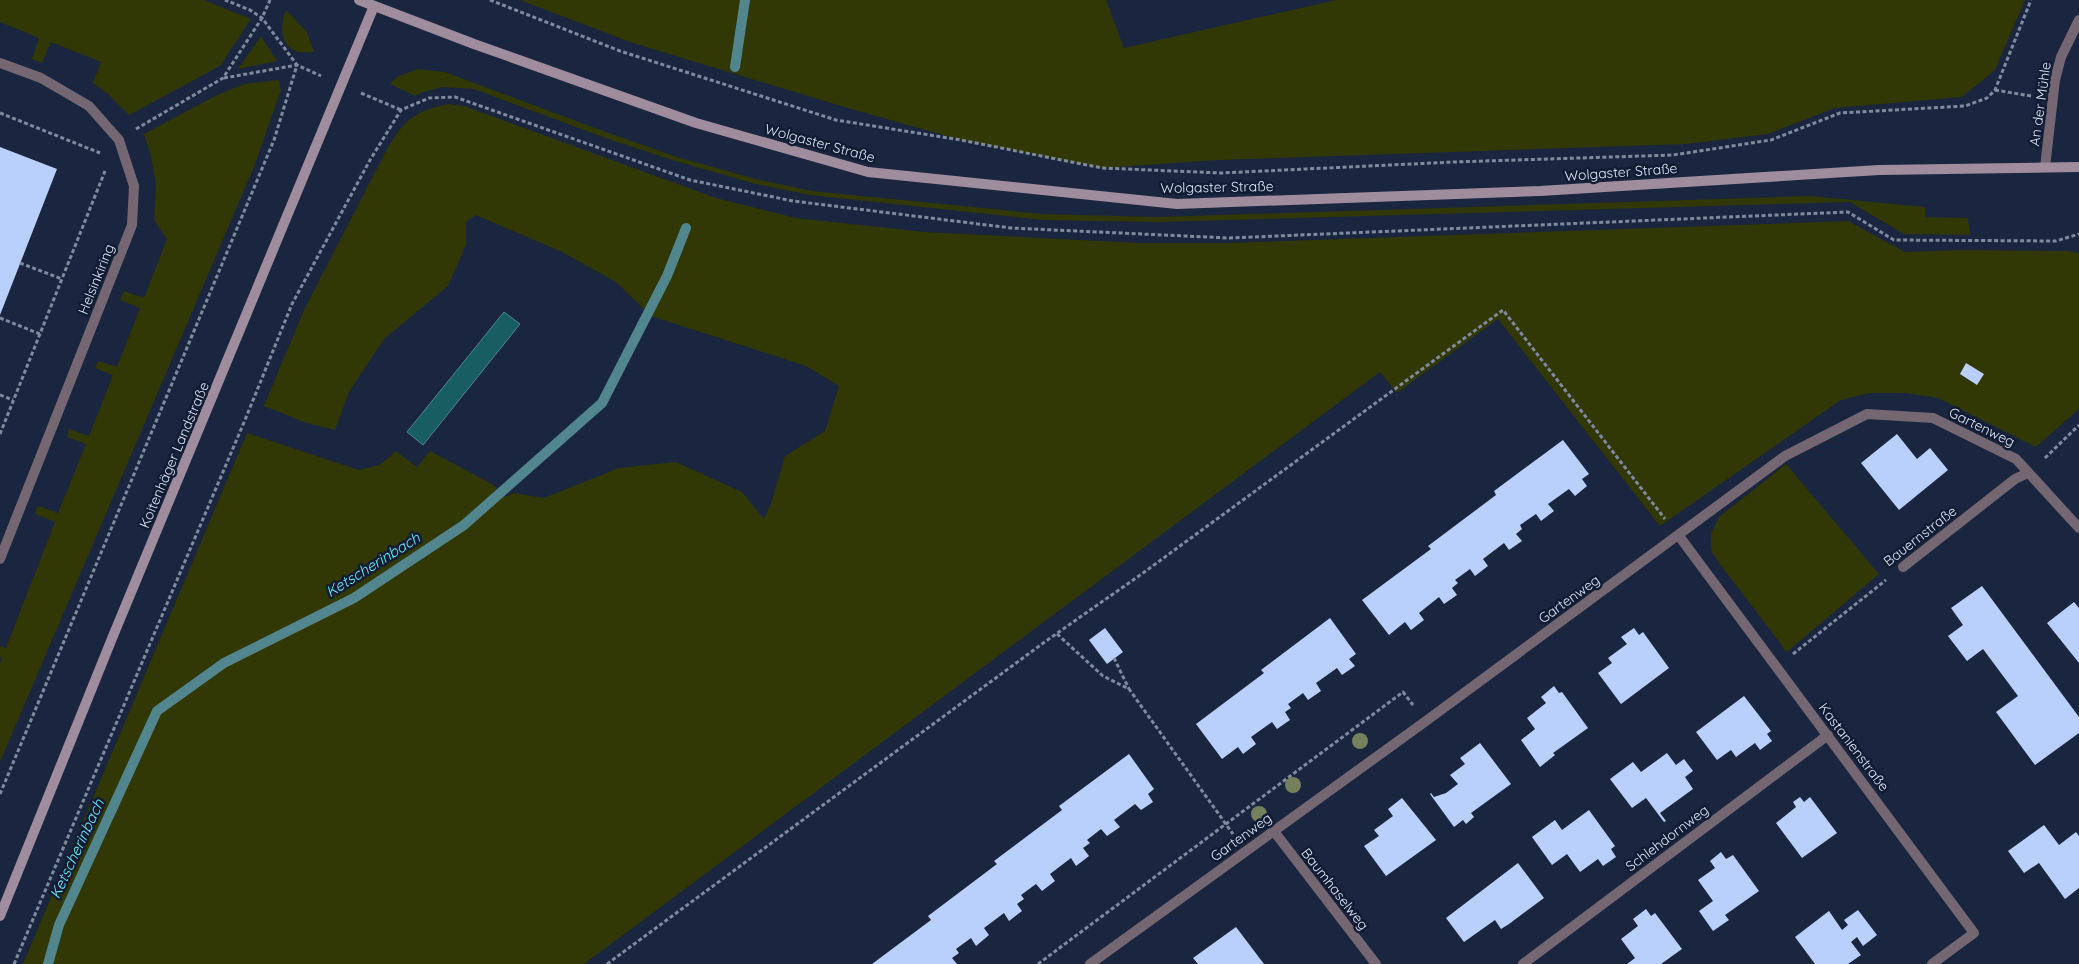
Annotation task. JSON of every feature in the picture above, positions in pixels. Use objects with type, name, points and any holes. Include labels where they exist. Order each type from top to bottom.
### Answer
[{"type":"main road","name":"Wolgaster Straße","points":[[359,0],[474,44],[696,123],[868,172],[1177,204],[1540,191],[1879,170],[2079,166]]},
{"type":"main road","name":"Koitenhäger Landstraße","points":[[0,916],[113,636],[374,6]]},
{"type":"street","name":"An der Mühle","points":[[2045,167],[2055,80],[2061,57],[2079,20]]},
{"type":"street","name":"Helsinkiring","points":[[0,63],[41,78],[89,106],[119,140],[134,186],[132,225],[0,558]]},
{"type":"street","name":"Gartenweg","points":[[1090,964],[1426,721],[1785,456],[1867,414],[1933,418],[2016,459],[2079,528]]},
{"type":"street","name":"Bauernstraße","points":[[1903,567],[2015,479],[2028,473]]},
{"type":"street","name":"Kastanienstraße","points":[[1679,536],[1974,933],[1932,964]]},
{"type":"street","name":"Schlehdornweg","points":[[1523,964],[1828,735]]},
{"type":"street","name":"Baumhaselweg","points":[[1273,830],[1376,964]]},
{"type":"path","points":[[224,0],[250,10],[262,18],[297,65]]},
{"type":"path","points":[[223,78],[262,18],[270,0]]},
{"type":"path","points":[[490,0],[620,51],[836,120],[962,140],[1102,168],[1221,173],[1454,162],[1673,155],[1771,140],[1840,113],[1965,106],[1987,98],[1995,90],[2031,0]]},
{"type":"path","points":[[100,154],[119,140],[223,78],[297,65]]},
{"type":"path","points":[[0,794],[274,140],[297,65]]},
{"type":"path","points":[[342,86],[401,110]]},
{"type":"path","points":[[14,964],[249,412],[292,304],[370,160],[401,110],[429,98],[455,98],[690,180],[793,201],[1011,228],[1230,238],[1848,212],[1894,240],[2056,241],[2079,234]]},
{"type":"path","points":[[0,114],[100,154]]},
{"type":"path","points":[[100,154],[102,162]]},
{"type":"path","points":[[0,434],[105,170]]},
{"type":"path","points":[[20,263],[62,279]]},
{"type":"path","points":[[607,964],[1503,310],[1679,536]]},
{"type":"path","points":[[0,318],[40,334]]},
{"type":"path","points":[[0,395],[13,400]]},
{"type":"path","points":[[2028,473],[2079,425]]},
{"type":"path","name":"Bauernstraße","points":[[1777,667],[1903,567]]},
{"type":"path","points":[[1057,634],[1103,676],[1129,689]]},
{"type":"path","points":[[1114,658],[1129,689],[1245,851]]},
{"type":"path","points":[[1038,964],[1403,692],[1426,721]]},
{"type":"shaded area","points":[[0,0],[204,0],[251,19],[220,66],[129,115],[108,94],[93,83],[101,62],[51,42],[42,63],[32,59],[39,38],[0,22]]},
{"type":"shaded area","points":[[520,0],[1106,0],[1124,48],[1336,0],[2025,0],[1995,70],[1962,97],[1835,108],[1768,134],[1686,144],[1218,160],[1102,168],[961,140],[841,106],[633,43]]},
{"type":"shaded area","points":[[286,10],[307,32],[314,52],[298,52],[287,45],[282,28]]},
{"type":"shaded area","points":[[261,36],[277,61],[238,69]]},
{"type":"shaded area","points":[[418,69],[445,72],[677,157],[756,179],[812,191],[1042,214],[1158,217],[1810,196],[1925,207],[1925,217],[1968,218],[1970,235],[1904,234],[1850,202],[1159,222],[1043,220],[810,195],[756,184],[675,161],[611,140],[474,89],[443,87],[415,96],[390,84],[397,77]]},
{"type":"shaded area","points":[[279,80],[281,90],[254,167],[0,762],[0,663],[2,658],[0,657],[0,646],[6,648],[55,522],[35,514],[38,506],[58,513],[86,444],[67,437],[69,429],[89,436],[113,375],[95,368],[98,361],[117,367],[140,308],[120,300],[124,291],[144,298],[167,239],[154,220],[156,184],[151,156],[144,134],[217,95],[244,84]]},
{"type":"shaded area","points":[[449,104],[464,106],[716,198],[796,218],[925,232],[1139,243],[1231,243],[1848,221],[1905,252],[1961,250],[2068,251],[2079,253],[2079,409],[2036,447],[1938,398],[1906,393],[1870,393],[1841,400],[1660,526],[1498,319],[1397,393],[1380,372],[584,964],[23,964],[247,433],[359,470],[380,465],[396,451],[417,467],[430,451],[492,484],[506,497],[513,493],[544,498],[619,468],[676,462],[742,492],[764,519],[771,504],[785,456],[825,431],[839,386],[806,366],[651,316],[616,282],[562,252],[476,215],[466,222],[466,245],[448,286],[384,339],[349,392],[335,430],[304,422],[264,406],[304,310],[393,139],[405,124],[419,113]]},
{"type":"shaded area","points":[[504,312],[520,324],[423,445],[407,432]]},
{"type":"shaded area","points":[[1786,464],[1879,574],[1787,652],[1711,550],[1711,534],[1719,517]]},
{"type":"building","points":[[0,147],[57,169],[0,315]]},
{"type":"building","points":[[1966,363],[1984,374],[1977,385],[1960,374]]},
{"type":"building","points":[[1897,434],[1917,459],[1930,448],[1948,470],[1899,510],[1861,463]]},
{"type":"building","points":[[1563,440],[1589,474],[1582,479],[1587,486],[1575,496],[1569,489],[1548,504],[1554,511],[1541,521],[1536,514],[1520,525],[1522,529],[1516,534],[1522,541],[1509,550],[1504,543],[1483,559],[1488,566],[1475,576],[1470,569],[1455,580],[1458,583],[1452,588],[1457,595],[1444,604],[1439,597],[1419,613],[1424,620],[1411,630],[1405,622],[1389,635],[1362,600],[1431,549],[1428,546],[1496,495],[1494,491]]},
{"type":"building","points":[[1982,586],[2079,717],[2079,733],[2035,765],[1996,712],[2018,696],[1983,649],[1967,661],[1948,636],[1963,625],[1951,608]]},
{"type":"building","points":[[2074,602],[2079,608],[2079,663],[2047,623]]},
{"type":"building","points":[[1330,618],[1356,654],[1349,659],[1355,666],[1342,675],[1337,668],[1316,683],[1321,691],[1308,700],[1303,693],[1288,704],[1291,708],[1285,712],[1290,720],[1277,729],[1272,722],[1251,737],[1256,744],[1243,754],[1238,747],[1222,759],[1196,724],[1264,673],[1261,670]]},
{"type":"building","points":[[1105,628],[1123,652],[1107,664],[1089,640]]},
{"type":"building","points":[[1634,628],[1639,635],[1643,632],[1669,668],[1621,704],[1598,673],[1612,663],[1608,658],[1627,644],[1621,637]]},
{"type":"building","points":[[1554,686],[1559,693],[1562,692],[1588,728],[1553,753],[1555,755],[1540,767],[1521,740],[1535,729],[1527,718],[1546,703],[1541,697]]},
{"type":"building","points":[[1744,696],[1771,731],[1767,734],[1772,741],[1760,750],[1755,743],[1736,757],[1731,750],[1717,760],[1696,732]]},
{"type":"building","points":[[1480,743],[1511,784],[1471,813],[1474,817],[1466,824],[1463,820],[1454,827],[1430,794],[1434,797],[1446,793],[1458,784],[1450,775],[1465,764],[1460,758]]},
{"type":"building","points":[[1667,753],[1676,765],[1684,759],[1693,771],[1685,777],[1693,789],[1660,813],[1666,821],[1664,822],[1646,798],[1632,808],[1610,779],[1633,762],[1641,772]]},
{"type":"building","points":[[1129,754],[1154,789],[1148,794],[1153,802],[1141,810],[1135,804],[1114,820],[1120,827],[1107,836],[1101,829],[1087,840],[1090,843],[1083,848],[1089,856],[1076,866],[1071,858],[1050,874],[1055,881],[1042,891],[1036,884],[1021,895],[1024,899],[1017,904],[1022,911],[1009,921],[1004,913],[984,928],[989,935],[976,946],[971,938],[956,949],[959,953],[952,958],[957,964],[872,964],[931,920],[928,916],[997,864],[994,861],[1062,810],[1059,806]]},
{"type":"building","points":[[1800,797],[1804,802],[1810,797],[1837,833],[1802,858],[1776,823],[1796,807],[1793,802]]},
{"type":"building","points":[[1402,798],[1436,840],[1386,876],[1364,846],[1379,836],[1374,830],[1393,816],[1388,809]]},
{"type":"building","points":[[1589,810],[1615,846],[1611,849],[1616,857],[1603,866],[1598,859],[1580,872],[1567,854],[1552,865],[1532,837],[1555,820],[1562,830]]},
{"type":"building","points":[[2044,825],[2059,845],[2076,832],[2079,836],[2079,888],[2065,899],[2039,863],[2024,873],[2008,851]]},
{"type":"building","points":[[1721,852],[1726,859],[1733,855],[1759,891],[1725,915],[1729,920],[1713,931],[1699,911],[1713,901],[1698,880],[1715,868],[1710,861]]},
{"type":"building","points":[[1518,863],[1544,898],[1501,929],[1495,920],[1464,942],[1446,918]]},
{"type":"building","points":[[1646,909],[1651,916],[1655,913],[1682,949],[1661,964],[1627,964],[1635,958],[1621,939],[1638,926],[1633,919]]},
{"type":"building","points":[[1858,910],[1877,935],[1863,946],[1857,937],[1851,942],[1861,955],[1848,964],[1815,964],[1795,937],[1829,911],[1842,930],[1848,925],[1844,920]]},
{"type":"building","points":[[1236,927],[1264,964],[1198,964],[1193,958]]},
{"type":"waterway","name":"Ketscherinbach","points":[[735,67],[745,0]]},
{"type":"waterway","name":"Ketscherinbach","points":[[48,964],[59,925],[157,711],[224,663],[354,598],[464,525],[602,403],[667,276],[686,228]]}]
